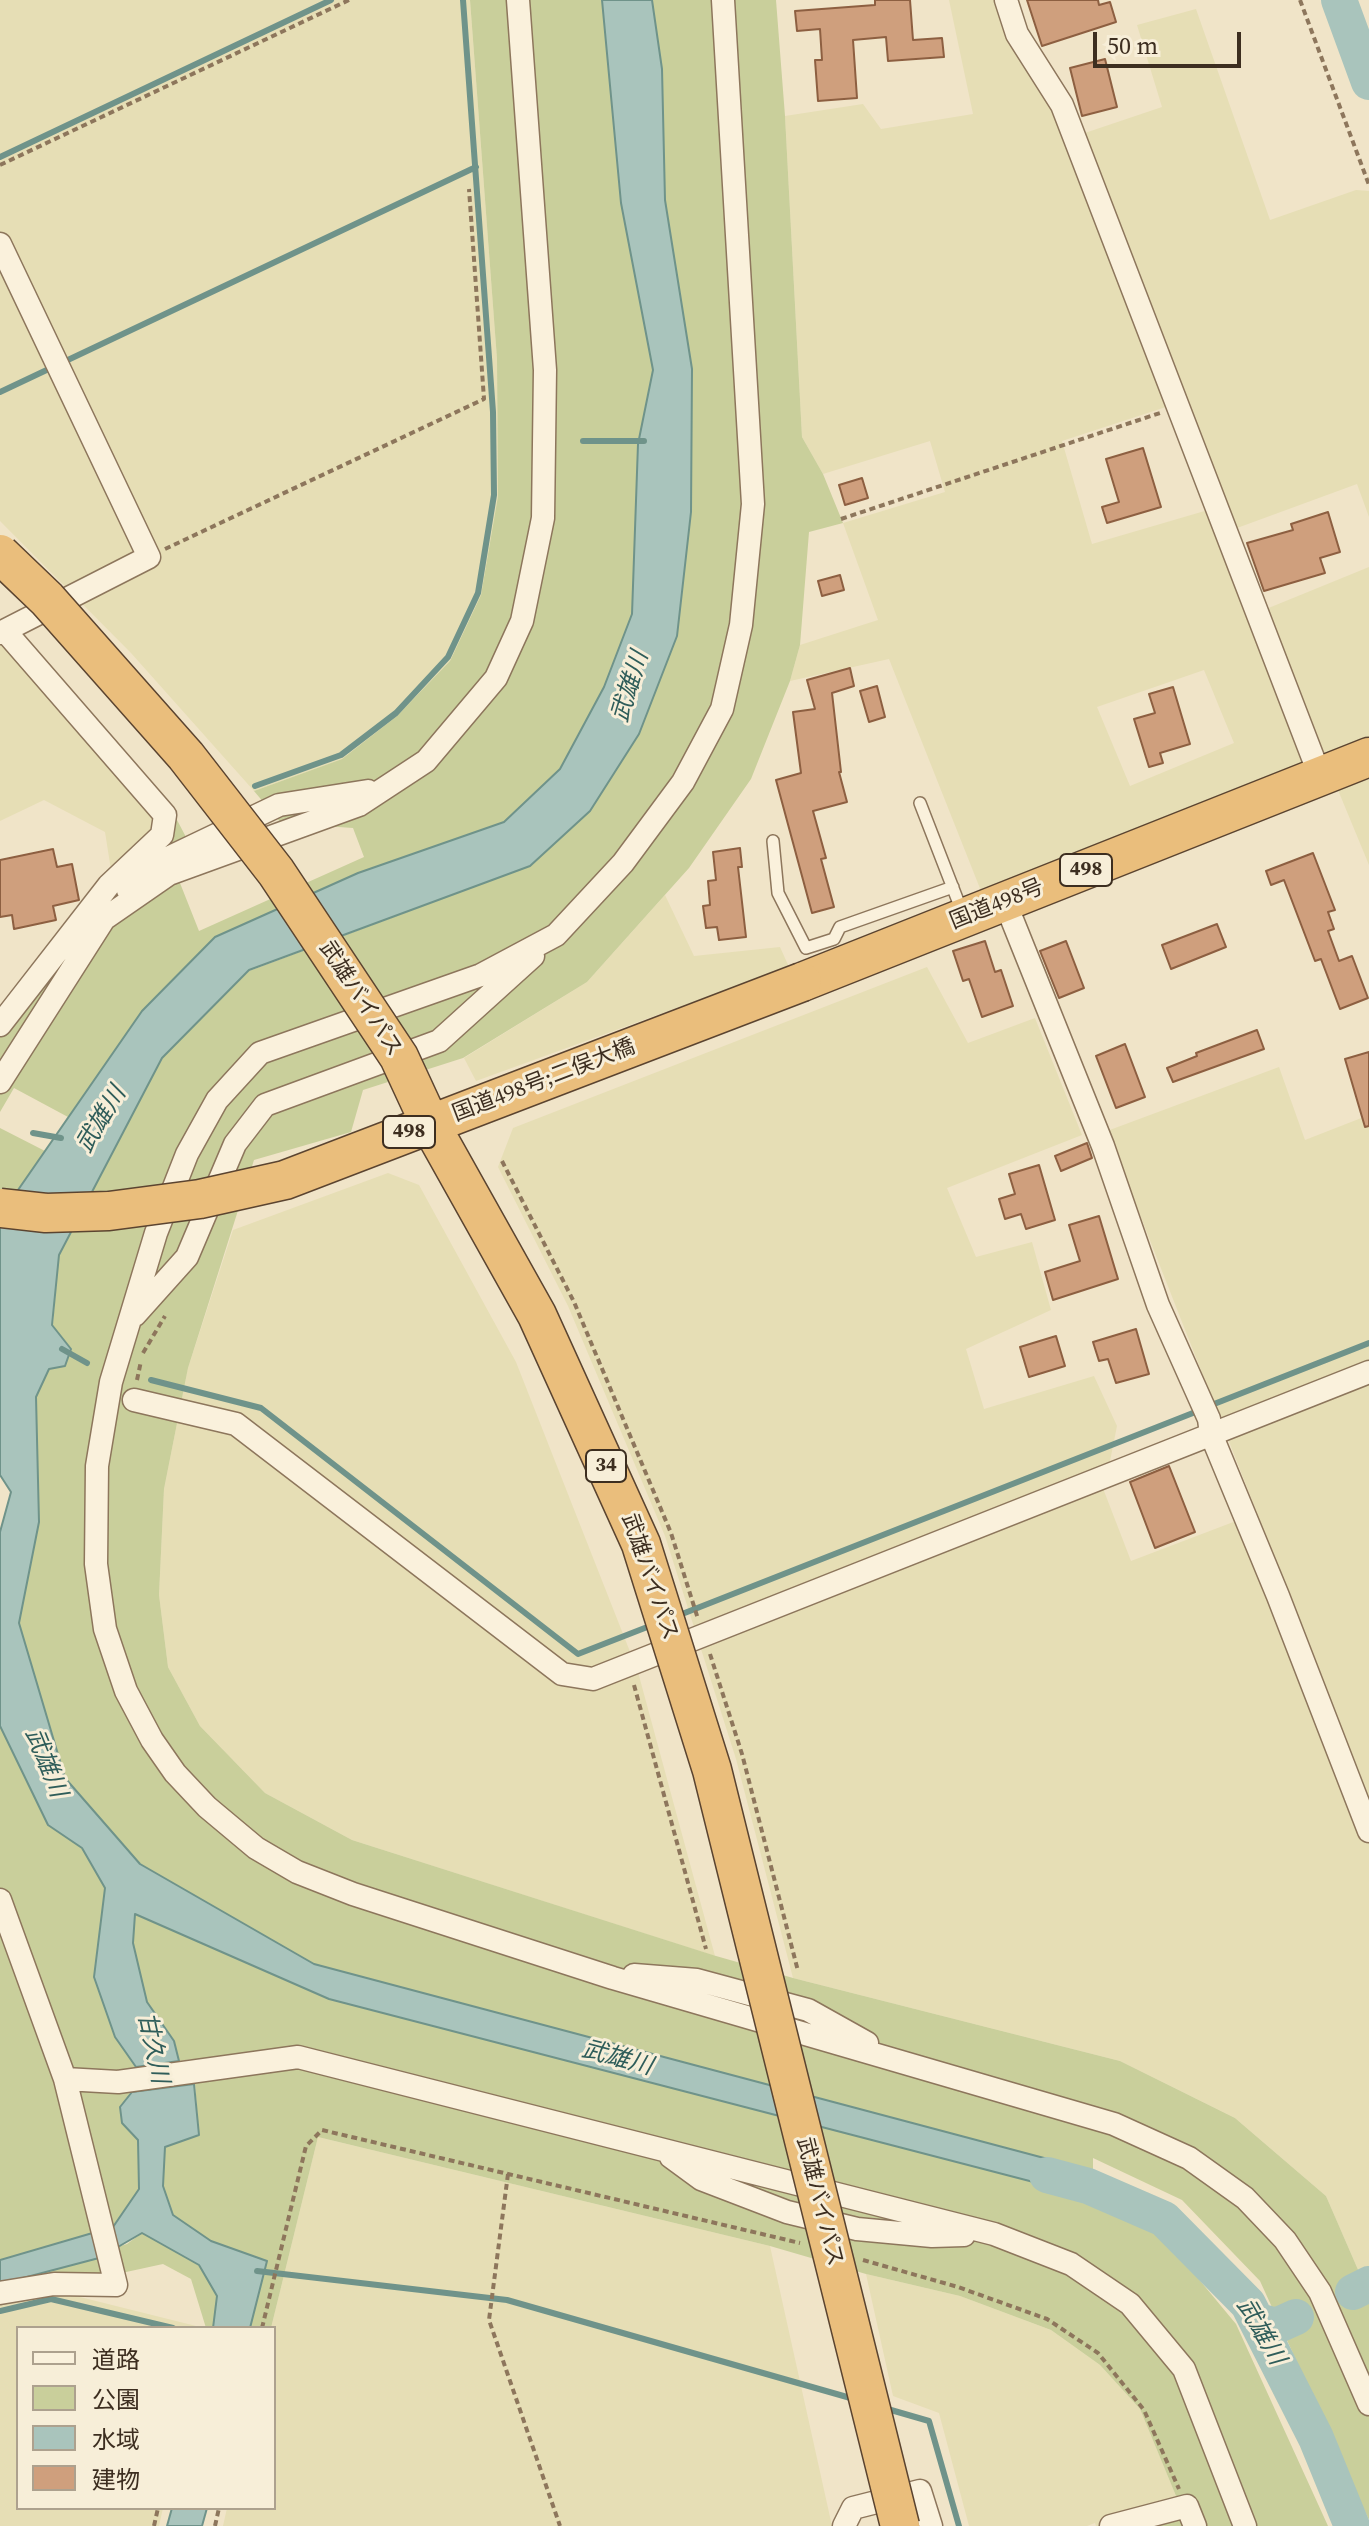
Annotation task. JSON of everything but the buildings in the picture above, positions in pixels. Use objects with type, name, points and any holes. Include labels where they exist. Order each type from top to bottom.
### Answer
[{"type":"highway","name":"武雄バイパス","points":[[0,554],[47,599],[186,756],[276,872],[399,1057],[430,1124],[537,1315],[641,1544],[712,1770],[900,2526]]},
{"type":"highway","name":"国道498号","points":[[802,982],[959,903],[1005,902],[1369,757]]},
{"type":"highway","name":"国道498号;二俣大橋","points":[[0,1208],[46,1213],[109,1211],[200,1199],[285,1180],[802,982]]},
{"type":"street","points":[[104,919],[169,874],[359,805],[426,761],[496,678],[522,621],[543,518],[545,370],[518,0]]},
{"type":"street","points":[[129,1322],[187,1257],[235,1144],[265,1105],[439,1041],[556,935],[623,863],[683,782],[722,709],[741,625],[753,504],[723,0]]},
{"type":"street","points":[[1006,0],[1017,34],[1062,105],[1320,776]]},
{"type":"street","points":[[0,244],[149,557],[2,632],[165,815],[162,835],[141,862],[0,1082]]},
{"type":"street","points":[[0,1025],[109,885],[141,862],[279,805],[383,789]]},
{"type":"street","points":[[1005,902],[1103,1146],[1158,1305],[1197,1393],[1369,1831]]},
{"type":"street","points":[[556,935],[481,975],[260,1053],[217,1100],[187,1154],[156,1233],[111,1382],[97,1466],[96,1564],[105,1629],[126,1691],[152,1740],[175,1773],[207,1807],[256,1848],[297,1872],[353,1894],[613,1978],[1114,2124],[1189,2158],[1245,2198],[1285,2240],[1320,2292],[1369,2404]]},
{"type":"street","points":[[134,1400],[236,1424],[562,1674],[593,1679],[1210,1426],[1369,1372]]},
{"type":"street","points":[[0,1900],[65,2079],[116,2285],[54,2284],[0,2293]]},
{"type":"street","points":[[65,2079],[118,2082],[298,2057],[994,2234],[1071,2264],[1130,2304],[1184,2369],[1245,2526]]},
{"type":"street","points":[[844,2526],[853,2508],[920,2491],[931,2526]]},
{"type":"street","points":[[1111,2526],[1191,2516]]},
{"type":"lane","points":[[773,841],[778,893],[806,948],[834,939],[840,927],[959,903],[920,803]]},
{"type":"path","points":[[0,165],[349,0]]},
{"type":"path","points":[[1300,0],[1369,185]]},
{"type":"path","points":[[149,557],[484,399],[469,189]]},
{"type":"path","points":[[841,519],[1178,407]]},
{"type":"path","points":[[502,1161],[574,1302],[671,1533],[742,1754],[798,1971]]},
{"type":"path","points":[[134,1400],[142,1355],[172,1304]]},
{"type":"path","points":[[628,1664],[706,1949]]},
{"type":"path","points":[[262,2326],[306,2146],[322,2130],[812,2246]]},
{"type":"path","points":[[508,2174],[489,2320],[560,2526]]},
{"type":"path","points":[[856,2259],[958,2287],[1047,2319],[1098,2353],[1144,2410],[1191,2516]]},
{"type":"shaded area","points":[[0,0],[470,0],[497,359],[498,496],[481,595],[450,661],[397,716],[342,759],[254,791],[131,653],[0,521]]},
{"type":"shaded area","points":[[949,0],[1002,0],[1070,138],[1162,107],[1137,25],[1196,9],[1270,220],[1356,190],[1369,191],[1369,517],[1357,484],[1218,535],[1249,616],[1369,567],[1369,865],[1326,761],[983,896],[889,659],[790,681],[800,645],[878,620],[843,523],[945,492],[930,441],[823,474],[802,437],[785,116],[863,104],[881,129],[973,114]],"holes":[[[1169,406],[1208,510],[1092,544],[1062,441]],[[1204,670],[1234,743],[1130,786],[1097,707]]]},
{"type":"shaded area","points":[[0,620],[177,820],[111,870],[105,832],[44,800],[0,821]]},
{"type":"shaded area","points":[[665,895],[694,956],[780,947],[789,967],[476,1081],[464,1058],[587,982]]},
{"type":"shaded area","points":[[927,967],[968,1043],[1035,1018],[1082,1135],[947,1188],[976,1257],[1032,1242],[1051,1310],[966,1349],[984,1409],[1094,1376],[1117,1426],[1104,1491],[1131,1561],[1257,1513],[1107,1131],[1279,1067],[1305,1140],[1369,1115],[1369,2295],[1326,2196],[1235,2118],[1120,2061],[793,1978],[736,1759],[665,1536],[568,1306],[498,1167],[513,1128]]},
{"type":"shaded area","points":[[388,1173],[419,1185],[516,1362],[638,1672],[715,1956],[352,1840],[265,1793],[200,1726],[168,1667],[159,1595],[164,1489],[188,1368],[233,1230]]},
{"type":"shaded area","points":[[318,2137],[770,2246],[832,2526],[223,2526],[227,2510],[276,2510],[276,2326],[271,2326]]},
{"type":"shaded area","points":[[866,2274],[960,2296],[1051,2330],[1100,2365],[1140,2409],[1176,2496],[1149,2511],[1154,2526],[1096,2526],[1095,2523],[1087,2526],[969,2526],[939,2413],[893,2396]]},
{"type":"shaded area","points":[[48,2289],[196,2326],[16,2326],[16,2510],[163,2510],[159,2526],[0,2526],[0,2302]]},
{"type":"green space","points":[[470,0],[602,0],[621,203],[653,370],[638,444],[632,614],[604,687],[560,769],[504,822],[358,873],[142,1011],[68,1117],[14,1088],[0,1112],[0,1014],[111,870],[177,820],[196,856],[178,878],[199,931],[364,857],[353,828],[281,823],[254,791],[342,759],[397,716],[450,661],[481,595],[498,496],[497,359]]},
{"type":"green space","points":[[652,0],[776,0],[802,437],[823,474],[843,523],[809,532],[800,645],[790,681],[751,779],[689,868],[587,982],[463,1058],[363,1090],[351,1132],[254,1160],[188,1368],[164,1489],[159,1595],[168,1667],[200,1726],[265,1793],[352,1840],[716,1956],[1120,2061],[1235,2118],[1326,2196],[1369,2295],[1369,2520],[1260,2281],[1182,2200],[1093,2158],[1093,2171],[314,1964],[140,1865],[65,1778],[19,1623],[39,1522],[36,1397],[49,1369],[59,1255],[162,1058],[249,971],[530,866],[639,734],[665,200],[662,69]]},
{"type":"green space","points":[[0,1128],[45,1151],[0,1216]]},
{"type":"green space","points":[[0,1726],[48,1825],[82,1848],[105,1888],[94,1977],[115,2037],[136,2067],[132,2092],[120,2107],[122,2123],[138,2140],[139,2189],[113,2227],[0,2260]]},
{"type":"green space","points":[[135,1914],[329,1999],[1095,2198],[1158,2230],[1236,2324],[1328,2526],[1154,2526],[1148,2511],[1176,2496],[1140,2409],[1100,2365],[1051,2330],[960,2296],[866,2274],[770,2246],[318,2137],[271,2326],[250,2326],[266,2261],[211,2241],[172,2214],[163,2186],[165,2147],[199,2134],[193,2059],[179,2061],[174,2041],[147,2002],[133,1943]]},
{"type":"green space","points":[[142,2233],[199,2265],[217,2296],[213,2326],[205,2326],[191,2279],[163,2264],[48,2289],[0,2284],[127,2244]]},
{"type":"water","name":"甘久川","points":[[602,0],[652,0],[662,69],[665,200],[692,369],[691,512],[677,636],[639,734],[590,811],[530,866],[249,970],[162,1058],[59,1255],[52,1325],[71,1349],[65,1366],[49,1369],[36,1397],[39,1522],[19,1623],[65,1778],[140,1864],[314,1964],[1093,2171],[1095,2198],[329,1999],[135,1914],[133,1943],[147,2002],[174,2041],[179,2061],[136,2067],[115,2037],[94,1977],[105,1888],[82,1848],[48,1825],[0,1726],[0,1532],[11,1492],[0,1475],[0,1216],[142,1011],[215,937],[358,873],[504,822],[560,769],[604,687],[632,614],[638,444],[653,370],[621,203]]},
{"type":"water","points":[[194,2084],[199,2135],[165,2147],[163,2186],[173,2215],[211,2241],[267,2261],[251,2326],[213,2326],[217,2296],[199,2265],[142,2233],[99,2258],[0,2284],[0,2260],[113,2227],[139,2189],[138,2140],[122,2123],[120,2107],[132,2092]]},
{"type":"water","points":[[171,2510],[206,2510],[202,2526],[167,2526]]},
{"type":"waterway","points":[[0,157],[331,0]]},
{"type":"waterway","points":[[255,786],[341,755],[396,713],[448,657],[478,593],[494,495],[493,412],[463,0]]},
{"type":"waterway","points":[[1339,0],[1369,82]]},
{"type":"waterway","points":[[0,392],[476,167]]},
{"type":"waterway","points":[[583,441],[644,441]]},
{"type":"waterway","points":[[33,1133],[61,1138]]},
{"type":"waterway","points":[[1209,1406],[1369,1343]]},
{"type":"waterway","points":[[62,1349],[87,1363]]},
{"type":"waterway","points":[[151,1380],[261,1408],[578,1654],[655,1624]]},
{"type":"waterway","points":[[677,1616],[1198,1411]]},
{"type":"waterway","name":"武雄川","points":[[1047,2175],[1088,2186],[1164,2219],[1248,2304],[1316,2438],[1352,2526]]},
{"type":"waterway","points":[[257,2271],[507,2300],[854,2399]]},
{"type":"waterway","points":[[1353,2292],[1369,2284]]},
{"type":"waterway","points":[[0,2311],[51,2299],[165,2326]]},
{"type":"waterway","points":[[1259,2321],[1276,2326],[1296,2317]]},
{"type":"waterway","points":[[884,2408],[929,2421],[959,2526]]}]
